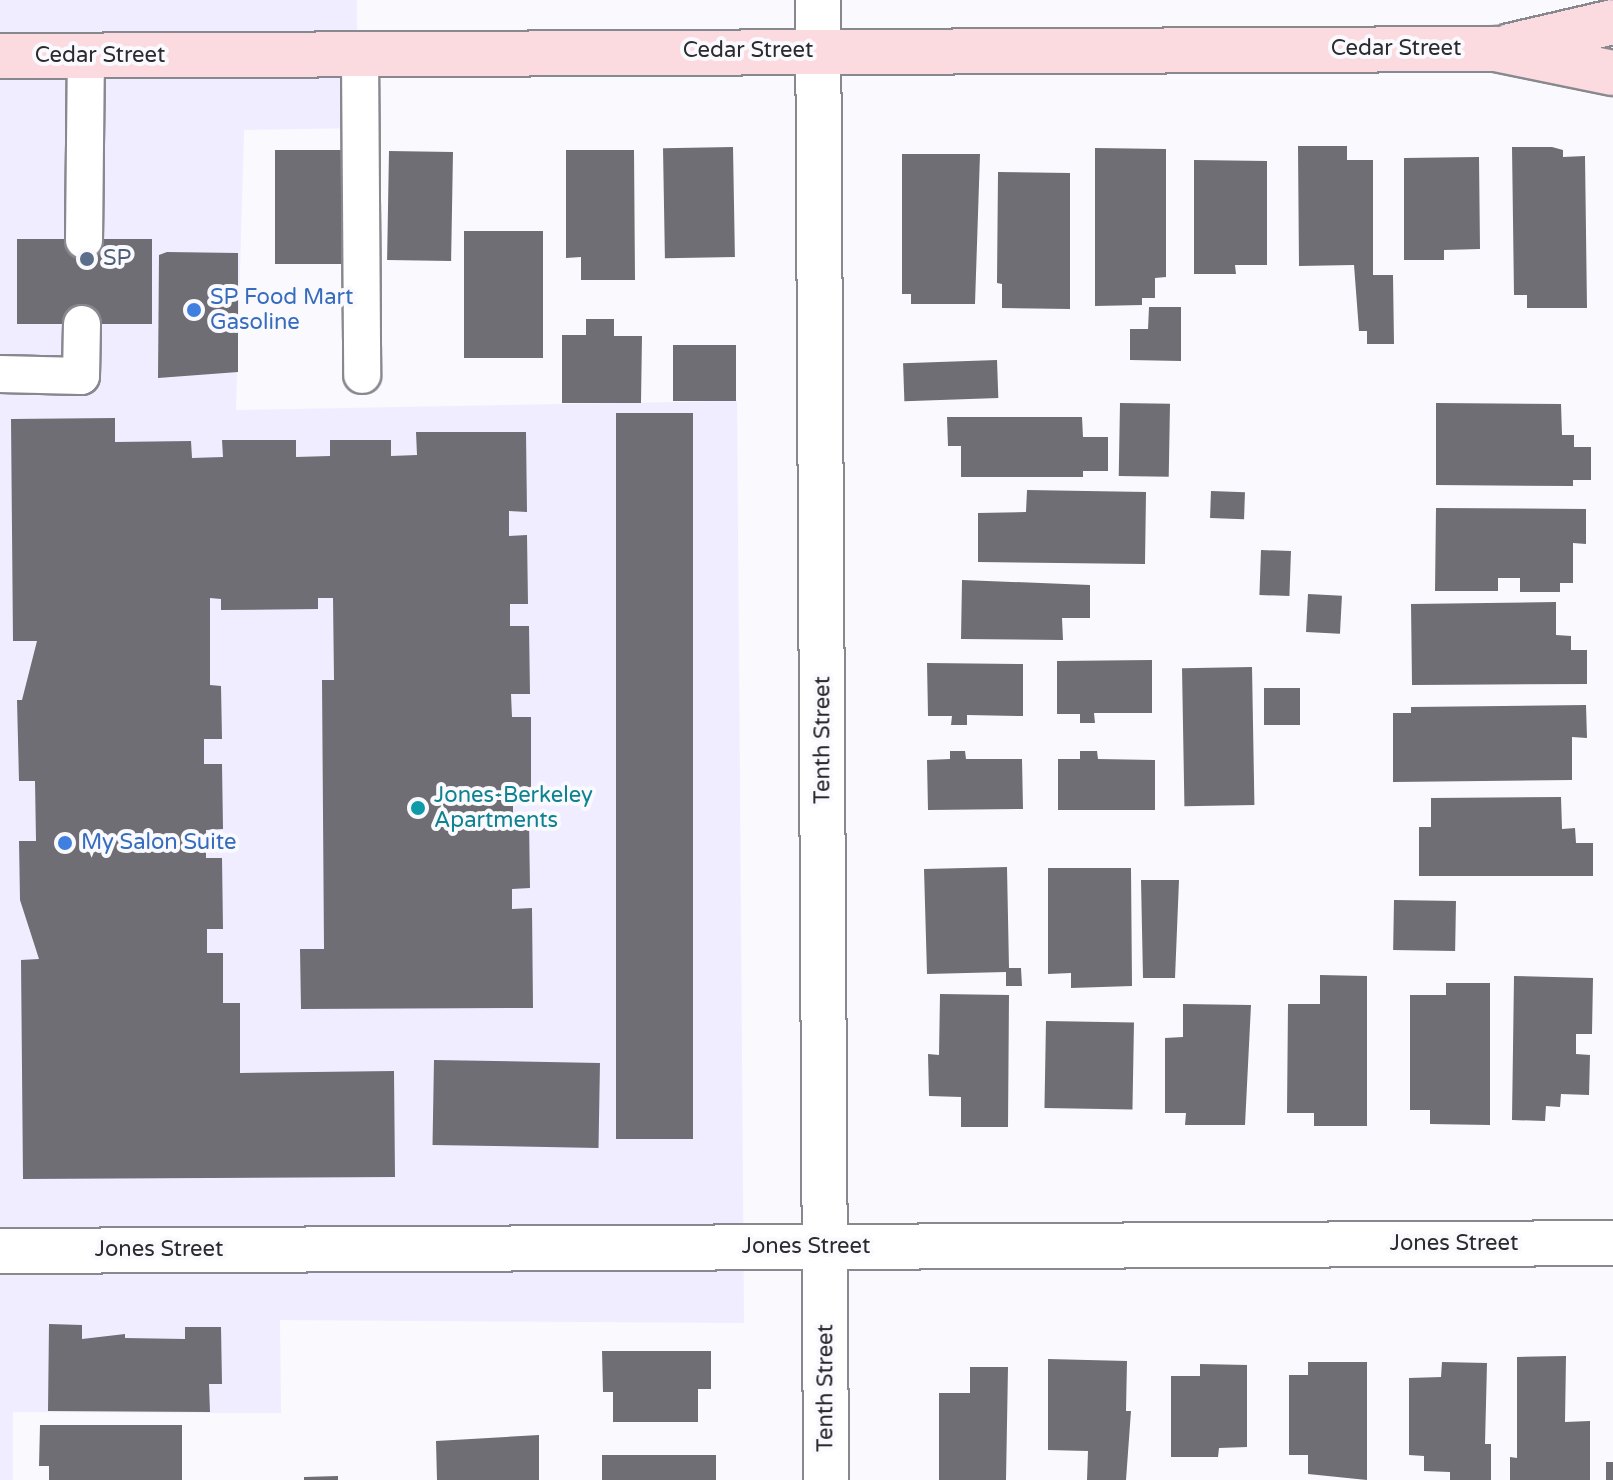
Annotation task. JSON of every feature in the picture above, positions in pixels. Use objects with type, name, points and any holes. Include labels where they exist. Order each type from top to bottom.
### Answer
[{"type":"street","name":"Tenth Street","points":[[818,0],[826,1480]]},
{"type":"street","name":"Cedar Street","points":[[1496,49],[1613,22]]},
{"type":"street","name":"Cedar Street","points":[[0,56],[1496,49],[1613,73]]},
{"type":"street","name":"Jones Street","points":[[0,1251],[1613,1243]]},
{"type":"lane","points":[[84,240],[86,55]]},
{"type":"lane","points":[[360,55],[362,375]]},
{"type":"lane","points":[[0,374],[81,376],[82,324]]},
{"type":"shaded area","points":[[0,0],[357,0],[357,128],[244,130],[236,410],[737,401],[744,1323],[280,1320],[281,1413],[13,1412],[13,1480],[0,1480]]},
{"type":"building","points":[[1298,146],[1347,146],[1347,160],[1373,160],[1373,275],[1393,275],[1394,344],[1367,344],[1367,331],[1359,331],[1354,265],[1299,266]]},
{"type":"building","points":[[733,147],[735,257],[665,258],[663,148]]},
{"type":"building","points":[[1512,147],[1552,147],[1563,150],[1563,157],[1585,156],[1587,308],[1527,308],[1527,295],[1514,295]]},
{"type":"building","points":[[1095,148],[1166,149],[1166,277],[1155,278],[1155,298],[1142,298],[1142,305],[1095,306]]},
{"type":"building","points":[[275,150],[354,150],[354,264],[275,264]]},
{"type":"building","points":[[566,150],[634,150],[635,280],[581,280],[581,257],[566,258]]},
{"type":"building","points":[[389,151],[453,152],[451,261],[387,260]]},
{"type":"building","points":[[902,154],[980,154],[975,304],[911,304],[911,294],[902,294]]},
{"type":"building","points":[[1479,157],[1480,249],[1444,250],[1444,260],[1404,260],[1404,158]]},
{"type":"building","points":[[1194,160],[1267,161],[1267,265],[1235,265],[1236,274],[1194,274]]},
{"type":"building","points":[[998,172],[1070,173],[1070,309],[1002,308],[1002,284],[997,283]]},
{"type":"building","points":[[464,231],[543,231],[543,358],[464,358]]},
{"type":"building","points":[[17,239],[152,239],[152,324],[17,324]]},
{"type":"building","points":[[167,252],[238,253],[238,372],[158,378],[159,255]]},
{"type":"building","points":[[1149,307],[1181,307],[1181,361],[1130,360],[1130,329],[1148,329]]},
{"type":"building","points":[[586,319],[614,319],[614,336],[642,336],[641,403],[562,403],[562,335],[586,335]]},
{"type":"building","points":[[673,345],[736,345],[736,401],[673,401]]},
{"type":"building","points":[[997,360],[998,398],[904,401],[903,363]]},
{"type":"building","points":[[1120,403],[1170,404],[1169,477],[1119,476]]},
{"type":"building","points":[[1436,403],[1561,404],[1562,435],[1574,435],[1574,447],[1591,447],[1591,480],[1573,480],[1573,486],[1436,485]]},
{"type":"building","points":[[616,413],[693,413],[693,1139],[616,1139]]},
{"type":"building","points":[[947,417],[1082,417],[1083,437],[1108,437],[1108,471],[1083,471],[1083,477],[961,477],[961,446],[948,446]]},
{"type":"building","name":"Jones-Berkeley Apartments","points":[[115,418],[115,442],[191,441],[192,458],[223,457],[222,440],[296,440],[296,457],[330,456],[330,440],[391,440],[391,456],[417,455],[416,432],[526,432],[527,512],[509,511],[509,536],[527,535],[528,604],[510,604],[510,626],[529,626],[530,694],[511,694],[512,717],[531,717],[531,796],[513,795],[513,820],[529,820],[530,888],[512,889],[512,909],[532,908],[533,1008],[301,1009],[300,949],[324,949],[322,680],[334,680],[333,598],[318,598],[318,609],[221,610],[221,599],[210,598],[210,685],[221,686],[222,739],[204,739],[204,764],[222,764],[223,829],[206,830],[206,858],[222,858],[223,929],[207,929],[207,953],[223,953],[223,1003],[240,1003],[240,1073],[394,1071],[395,1177],[23,1179],[21,960],[39,959],[20,900],[19,841],[36,841],[35,781],[19,781],[17,700],[22,700],[37,641],[13,641],[11,419]]},
{"type":"building","points":[[1027,490],[1146,492],[1145,564],[978,562],[978,513],[1026,512]]},
{"type":"building","points":[[1211,491],[1245,492],[1244,519],[1210,518]]},
{"type":"building","points":[[1436,508],[1586,509],[1586,544],[1573,543],[1573,583],[1560,583],[1560,592],[1520,592],[1520,578],[1498,578],[1498,591],[1435,591]]},
{"type":"building","points":[[1261,550],[1291,551],[1289,596],[1259,595]]},
{"type":"building","points":[[962,580],[1090,585],[1090,618],[1062,618],[1063,640],[961,639]]},
{"type":"building","points":[[1308,594],[1342,596],[1340,634],[1306,632]]},
{"type":"building","points":[[1556,602],[1556,635],[1571,636],[1571,650],[1587,650],[1587,684],[1412,685],[1411,604]]},
{"type":"building","points":[[1152,660],[1152,713],[1094,713],[1095,723],[1080,723],[1080,714],[1057,714],[1057,661]]},
{"type":"building","points":[[927,663],[1023,664],[1023,716],[967,715],[967,725],[951,725],[952,716],[928,716]]},
{"type":"building","points":[[1252,667],[1254,805],[1184,806],[1182,668]]},
{"type":"building","points":[[1264,688],[1300,688],[1300,725],[1264,725]]},
{"type":"building","points":[[1586,705],[1587,738],[1572,737],[1572,780],[1393,782],[1393,713],[1411,713],[1411,707]]},
{"type":"building","points":[[950,751],[965,751],[966,759],[1022,759],[1023,809],[928,810],[927,760],[950,759]]},
{"type":"building","points":[[1080,751],[1097,751],[1098,759],[1155,760],[1155,810],[1058,810],[1058,759],[1080,759]]},
{"type":"building","points":[[1561,797],[1562,829],[1575,828],[1576,843],[1593,843],[1593,876],[1419,876],[1419,827],[1431,827],[1431,798]]},
{"type":"building","points":[[1007,867],[1009,968],[1021,968],[1022,986],[1006,986],[1006,972],[927,974],[924,869]]},
{"type":"building","points":[[1048,868],[1131,868],[1132,986],[1071,988],[1071,973],[1048,974]]},
{"type":"building","points":[[1141,880],[1179,880],[1175,978],[1143,978]]},
{"type":"building","points":[[1394,900],[1456,901],[1455,951],[1393,950]]},
{"type":"building","points":[[1320,975],[1367,976],[1367,1126],[1314,1126],[1314,1113],[1287,1113],[1288,1004],[1320,1004]]},
{"type":"building","points":[[1514,976],[1593,978],[1592,1034],[1576,1034],[1576,1054],[1590,1055],[1589,1095],[1561,1094],[1560,1107],[1546,1106],[1545,1121],[1512,1120]]},
{"type":"building","points":[[1446,983],[1490,983],[1490,1125],[1430,1124],[1430,1110],[1410,1110],[1410,995],[1446,995]]},
{"type":"building","points":[[940,994],[1009,995],[1008,1127],[961,1127],[961,1097],[929,1096],[928,1054],[939,1055]]},
{"type":"building","points":[[1183,1004],[1251,1005],[1245,1125],[1185,1125],[1186,1113],[1165,1113],[1165,1038],[1183,1037]]},
{"type":"building","points":[[1046,1021],[1134,1023],[1132,1110],[1044,1108]]},
{"type":"building","points":[[434,1060],[600,1063],[598,1148],[433,1145]]},
{"type":"building","points":[[49,1324],[82,1325],[82,1339],[125,1334],[125,1338],[185,1339],[185,1327],[221,1327],[222,1384],[209,1384],[210,1412],[48,1411]]},
{"type":"building","points":[[602,1351],[711,1351],[711,1389],[698,1389],[698,1422],[613,1422],[613,1392],[603,1392]]},
{"type":"building","points":[[1566,1356],[1565,1422],[1590,1421],[1590,1480],[1510,1480],[1510,1457],[1517,1458],[1517,1357]]},
{"type":"building","points":[[1048,1359],[1127,1361],[1126,1411],[1131,1411],[1126,1480],[1087,1480],[1088,1451],[1048,1450]]},
{"type":"building","points":[[1308,1362],[1367,1362],[1367,1480],[1308,1474],[1308,1455],[1289,1455],[1289,1375],[1308,1375]]},
{"type":"building","points":[[1442,1362],[1487,1363],[1485,1444],[1491,1444],[1491,1480],[1450,1480],[1450,1472],[1424,1471],[1424,1456],[1409,1455],[1409,1378],[1441,1377]]},
{"type":"building","points":[[1200,1364],[1247,1365],[1247,1447],[1219,1448],[1218,1457],[1171,1457],[1171,1376],[1200,1376]]},
{"type":"building","points":[[970,1367],[1008,1367],[1006,1480],[939,1480],[939,1393],[970,1393]]},
{"type":"building","points":[[40,1425],[182,1425],[182,1480],[49,1480],[49,1466],[39,1466]]},
{"type":"building","points":[[539,1435],[539,1480],[437,1480],[436,1441]]},
{"type":"building","points":[[602,1455],[716,1455],[716,1480],[602,1480]]},
{"type":"building","points":[[1606,1462],[1613,1462],[1613,1480],[1606,1480]]},
{"type":"building","points":[[338,1476],[338,1480],[304,1480],[304,1477]]},
{"type":"place","name":"SP","points":[[87,259]]},
{"type":"place","name":"SP Food Mart Gasoline","points":[[194,310]]},
{"type":"place","name":"Jones-Berkeley Apartments","points":[[418,808]]},
{"type":"place","name":"My Salon Suite","points":[[65,843]]}]
